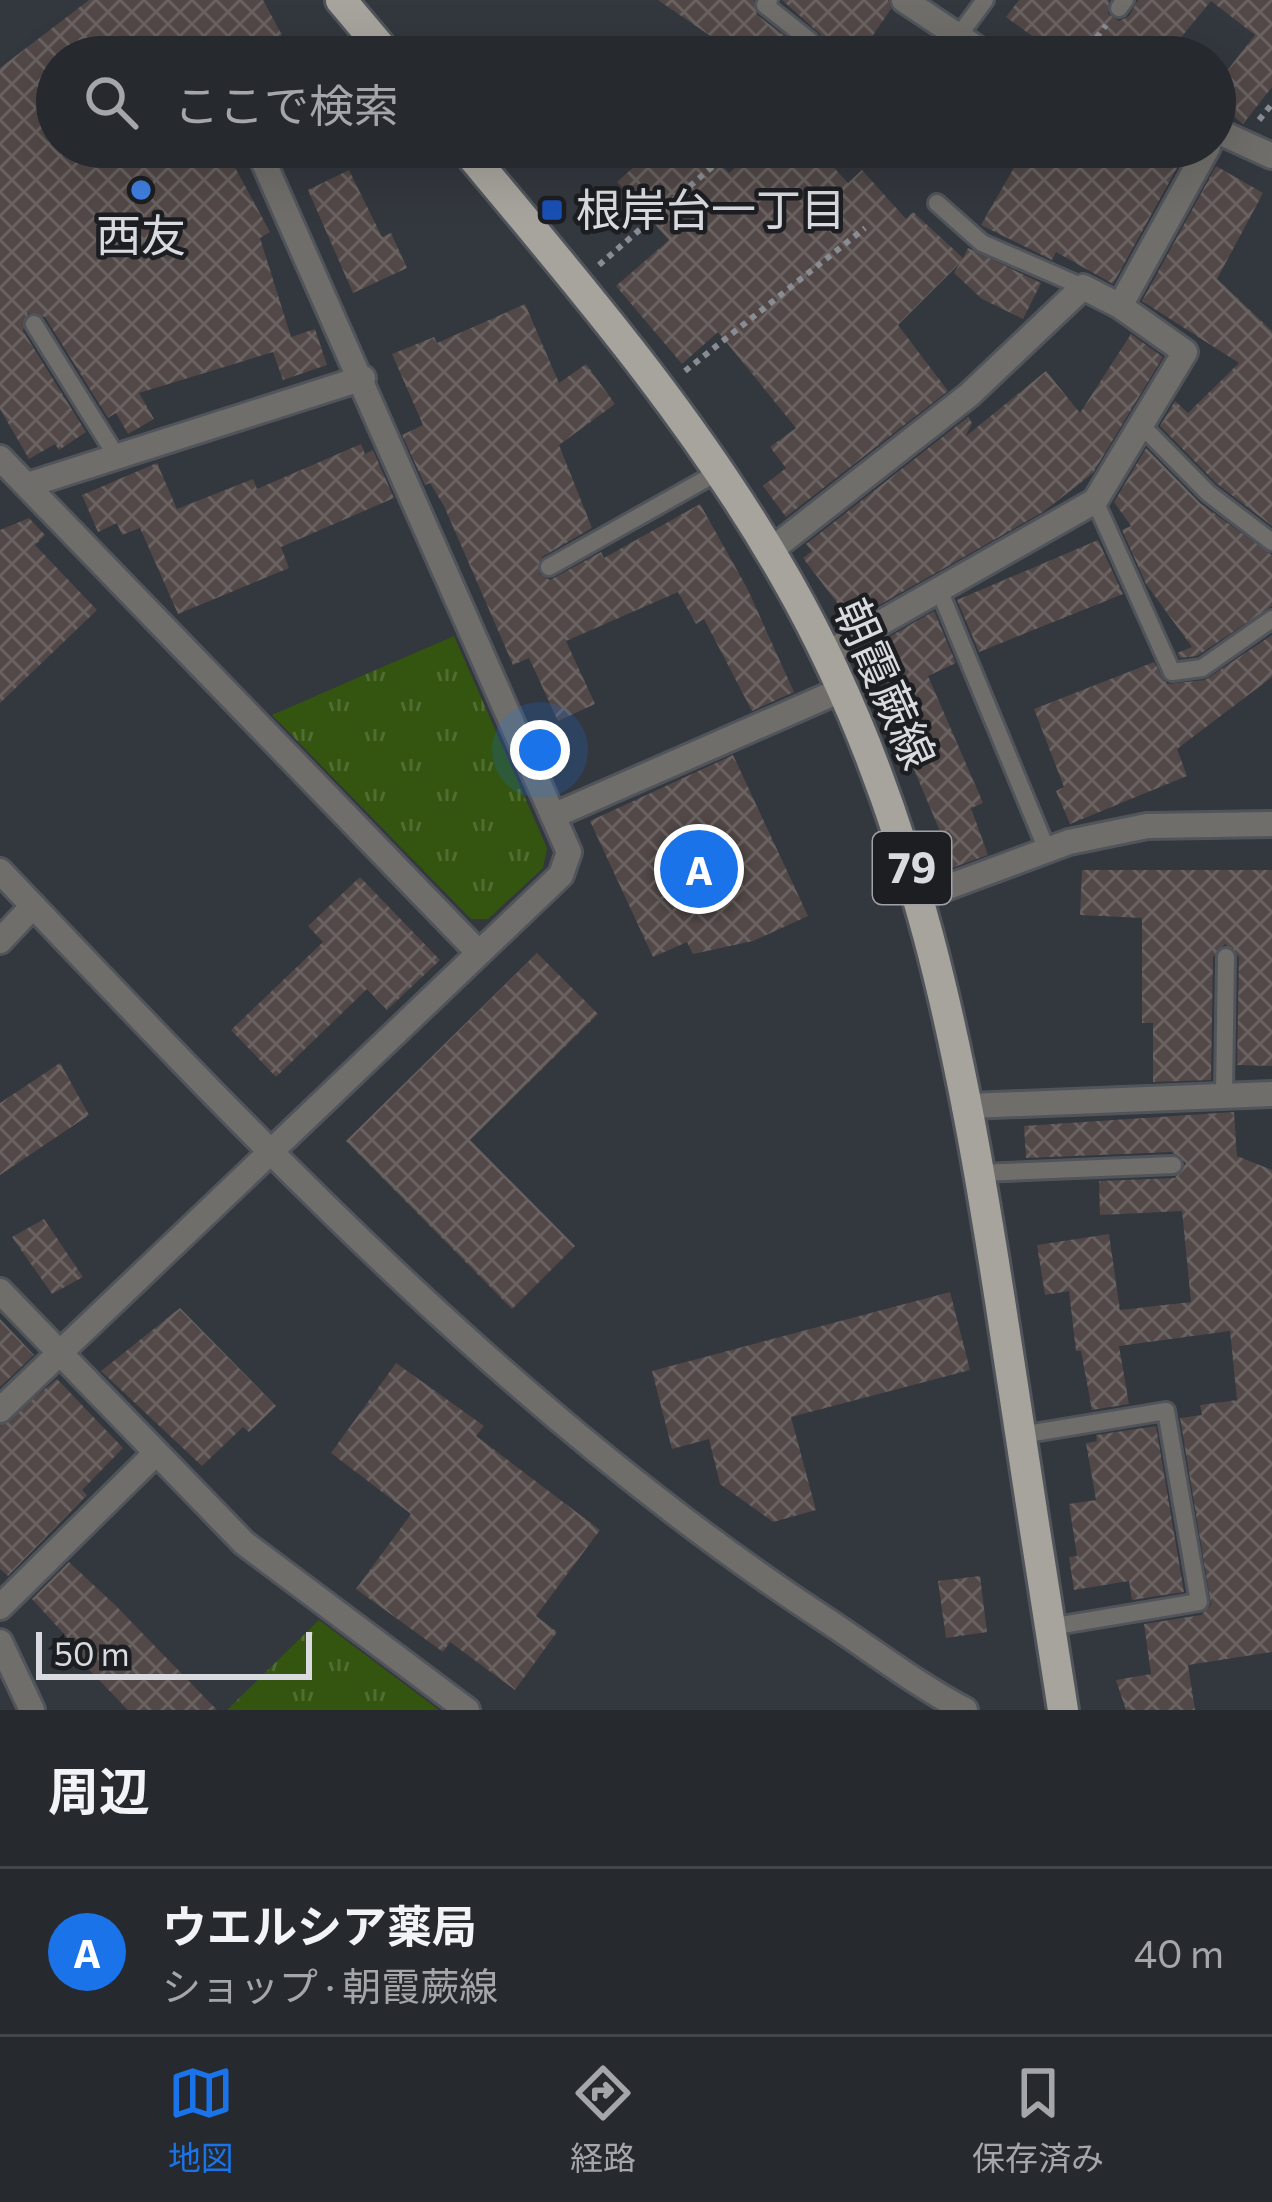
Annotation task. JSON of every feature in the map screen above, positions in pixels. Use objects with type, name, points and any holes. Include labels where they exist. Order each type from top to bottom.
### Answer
[{"type":"main road","points":[[341,0],[365,36]]},
{"type":"main road","name":"朝霞蕨線","points":[[482,168],[663,388],[720,471],[826,654],[900,831],[921,897],[970,1106],[1063,1710]]},
{"type":"street","points":[[904,0],[954,36]]},
{"type":"street","points":[[1236,144],[1272,156]]},
{"type":"street","points":[[0,1410],[561,875],[569,852],[267,168]]},
{"type":"street","points":[[1120,307],[1196,168]]},
{"type":"street","points":[[770,551],[970,395],[1083,287],[1185,352],[1095,501],[826,654]]},
{"type":"street","points":[[28,485],[363,378]]},
{"type":"street","points":[[0,458],[478,952]]},
{"type":"street","points":[[553,816],[841,690]]},
{"type":"street","points":[[921,897],[1046,850],[1147,826],[1272,824]]},
{"type":"street","points":[[0,871],[424,1303],[740,1563],[965,1710]]},
{"type":"street","points":[[0,941],[33,906]]},
{"type":"street","points":[[970,1106],[1272,1094]]},
{"type":"street","points":[[0,1291],[244,1544],[467,1710]]},
{"type":"street","points":[[0,1607],[155,1454]]},
{"type":"street","points":[[0,1642],[32,1710]]},
{"type":"lane","points":[[769,0],[765,5],[804,36]]},
{"type":"lane","points":[[959,36],[986,0]]},
{"type":"lane","points":[[937,203],[982,243],[1083,287]]},
{"type":"lane","points":[[34,324],[117,457]]},
{"type":"lane","points":[[1141,425],[1208,493],[1272,542]]},
{"type":"lane","points":[[549,567],[720,471]]},
{"type":"lane","points":[[1095,501],[1172,672],[1202,668],[1272,619]]},
{"type":"lane","points":[[940,592],[1046,850]]},
{"type":"lane","points":[[1224,1095],[1226,957]]},
{"type":"lane","points":[[980,1173],[1173,1165]]},
{"type":"lane","points":[[1021,1436],[1166,1411],[1199,1602],[1050,1627]]},
{"type":"path","points":[[1098,36],[1122,4]]},
{"type":"path","points":[[578,283],[711,168]]},
{"type":"path","points":[[663,388],[865,228]]},
{"type":"green space","points":[[454,636],[547,848],[543,868],[488,919],[471,919],[272,715]]},
{"type":"green space","points":[[319,1620],[439,1710],[227,1710]]},
{"type":"building","points":[[89,0],[263,0],[282,35],[280,36],[42,36]]},
{"type":"building","points":[[658,0],[754,0],[757,15],[785,36],[710,36]]},
{"type":"building","points":[[782,0],[888,0],[891,9],[872,36],[820,36]]},
{"type":"building","points":[[1019,0],[1109,0],[1108,14],[1119,21],[1129,16],[1138,0],[1272,0],[1272,87],[1243,124],[1236,118],[1236,59],[1255,35],[1211,1],[1182,36],[1032,36],[1006,17]]},
{"type":"building","points":[[36,40],[36,168],[235,168],[270,232],[260,238],[291,337],[315,329],[327,365],[283,380],[273,352],[139,393],[154,419],[128,434],[116,413],[108,418],[45,317],[28,313],[23,331],[86,432],[59,450],[55,444],[29,459],[0,409],[0,68]]},
{"type":"building","points":[[633,168],[725,168],[729,173],[735,168],[834,168],[848,183],[862,170],[906,219],[913,212],[963,258],[968,248],[1041,283],[1023,319],[982,299],[954,273],[960,263],[898,325],[948,391],[786,517],[763,486],[786,468],[770,447],[796,428],[718,332],[682,364],[616,286],[669,240],[617,182]]},
{"type":"building","points":[[1014,168],[1177,168],[1113,284],[1056,252],[1052,260],[981,225]]},
{"type":"building","points":[[1215,168],[1263,193],[1217,279],[1272,331],[1272,526],[1216,483],[1160,426],[1175,401],[1188,413],[1239,363],[1142,301]]},
{"type":"building","points":[[349,170],[382,237],[391,233],[407,268],[353,293],[308,190]]},
{"type":"building","points":[[525,304],[559,383],[586,364],[615,404],[559,445],[592,528],[542,557],[539,574],[550,580],[601,552],[604,558],[700,504],[747,588],[794,692],[752,711],[704,619],[696,624],[678,592],[566,641],[595,704],[558,721],[529,658],[513,665],[444,506],[430,483],[425,485],[402,435],[423,425],[392,354],[434,337],[437,343]]},
{"type":"building","points":[[1131,334],[1163,357],[1093,473],[1043,512],[851,621],[803,558],[812,551],[806,544],[968,417],[972,423],[965,437],[1046,371],[1080,413]]},
{"type":"building","points":[[361,444],[365,454],[373,450],[394,498],[281,547],[289,568],[178,614],[140,528],[122,535],[117,523],[98,532],[82,495],[157,463],[177,509],[253,479],[257,489]]},
{"type":"building","points":[[1146,448],[1200,503],[1272,555],[1272,606],[1197,656],[1180,658],[1177,653],[1192,647],[1146,584],[1122,530],[1131,526],[1114,502]]},
{"type":"building","points":[[29,518],[45,535],[35,545],[97,610],[0,703],[0,530]]},
{"type":"building","points":[[1098,540],[1123,594],[979,652],[957,600]]},
{"type":"building","points":[[934,611],[956,663],[928,676],[983,803],[971,808],[988,855],[949,869],[937,838],[942,836],[902,741],[911,736],[870,648]]},
{"type":"building","points":[[1272,635],[1272,677],[1177,749],[1187,776],[1070,824],[1056,791],[1064,787],[1034,709],[1154,662],[1167,684],[1205,680]]},
{"type":"building","points":[[733,755],[808,916],[753,941],[693,954],[687,942],[653,957],[590,821]]},
{"type":"building","points":[[1082,870],[1272,870],[1272,1066],[1237,1065],[1239,957],[1225,944],[1213,957],[1211,1080],[1153,1082],[1153,1023],[1142,1023],[1142,918],[1080,915]]},
{"type":"building","points":[[360,877],[440,960],[387,1010],[367,989],[276,1077],[231,1030],[323,942],[308,926]]},
{"type":"building","points":[[537,953],[598,1014],[470,1140],[575,1246],[512,1309],[346,1141]]},
{"type":"building","points":[[60,1063],[89,1115],[0,1175],[0,1103]]},
{"type":"building","points":[[1234,1112],[1237,1156],[1272,1170],[1272,1652],[1188,1665],[1195,1710],[1126,1710],[1116,1680],[1151,1674],[1144,1624],[1201,1615],[1211,1605],[1180,1418],[1202,1415],[1200,1405],[1237,1400],[1230,1331],[1119,1346],[1129,1404],[1092,1410],[1081,1351],[1076,1351],[1069,1291],[1045,1295],[1037,1245],[1109,1234],[1120,1310],[1191,1302],[1182,1211],[1100,1215],[1099,1181],[1175,1178],[1186,1163],[1172,1152],[1026,1158],[1024,1126]]},
{"type":"building","points":[[44,1219],[83,1277],[52,1294],[12,1237]]},
{"type":"building","points":[[950,1292],[970,1370],[791,1417],[816,1510],[773,1522],[720,1484],[709,1439],[672,1449],[652,1371]]},
{"type":"building","points":[[180,1308],[276,1406],[249,1432],[243,1427],[202,1466],[101,1371]]},
{"type":"building","points":[[0,1319],[34,1355],[0,1387]]},
{"type":"building","points":[[396,1363],[484,1426],[476,1436],[600,1530],[536,1616],[557,1632],[515,1690],[450,1642],[443,1652],[356,1589],[411,1514],[331,1453]]},
{"type":"building","points":[[57,1379],[123,1448],[82,1490],[87,1495],[8,1576],[0,1569],[0,1426]]},
{"type":"building","points":[[1156,1426],[1184,1592],[1132,1600],[1129,1581],[1074,1590],[1069,1557],[1077,1556],[1069,1504],[1096,1500],[1086,1443],[1097,1441],[1096,1435]]},
{"type":"building","points":[[69,1562],[217,1710],[128,1710],[70,1650],[75,1646],[32,1599]]},
{"type":"building","points":[[980,1576],[987,1632],[946,1638],[938,1581]]},
{"type":"place","name":"西友","points":[[141,190]]},
{"type":"place","name":"根岸台一丁目","points":[[552,210]]},
{"type":"place","name":"ウエルシア薬局","points":[[699,869]]}]
